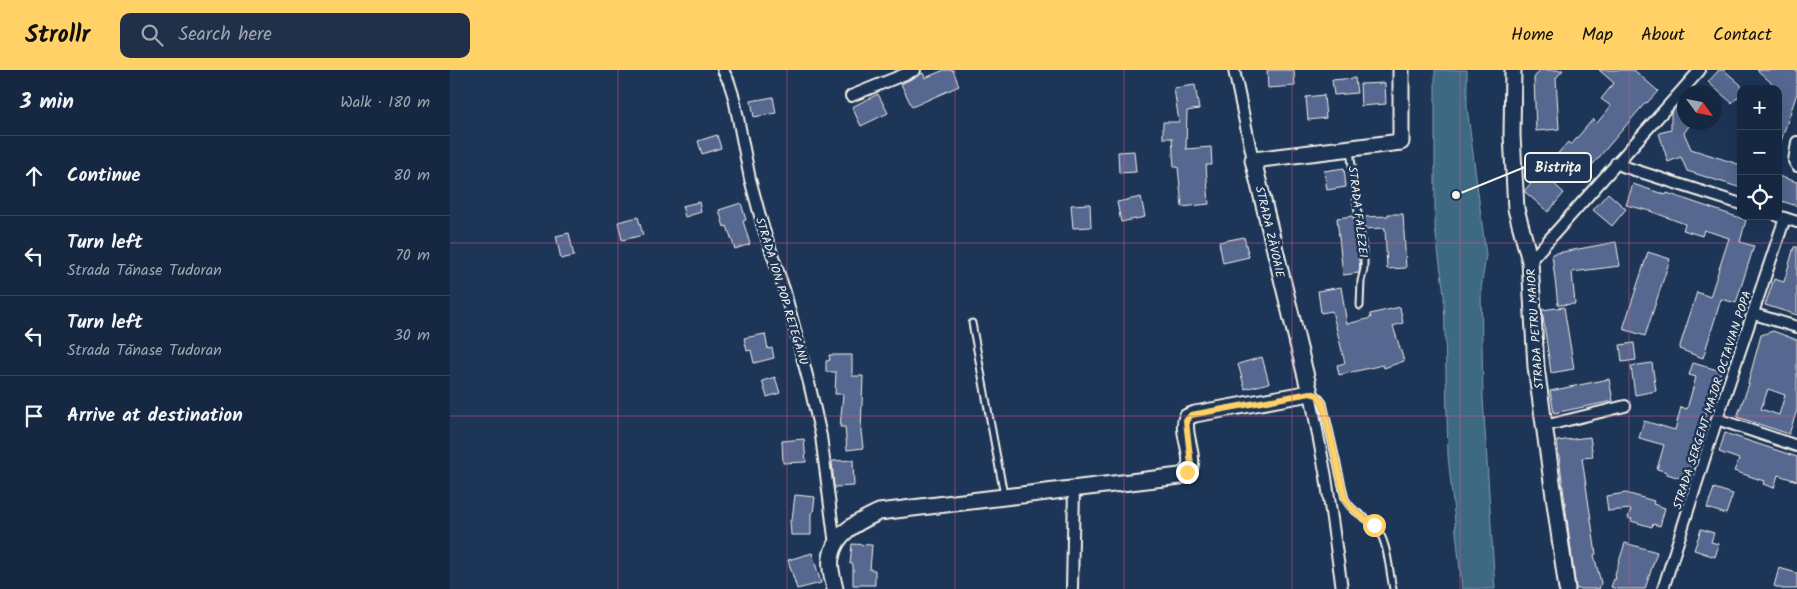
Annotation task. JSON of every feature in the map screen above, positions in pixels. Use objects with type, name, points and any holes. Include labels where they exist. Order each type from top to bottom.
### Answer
[{"type":"street","name":"STRADA ION POP RETEGANU","points":[[722,70],[730,82],[750,179],[785,292],[821,436],[835,545],[830,559],[835,589]]},
{"type":"street","points":[[851,96],[915,70]]},
{"type":"street","name":"STRADA ZĂVOAIE","points":[[1234,70],[1310,393]]},
{"type":"street","name":"STRADA FALEZEI","points":[[1254,160],[1401,142],[1401,70]]},
{"type":"street","name":"STRADA PETRU MAIOR","points":[[1514,70],[1512,135],[1516,209],[1530,261],[1536,367],[1567,589]]},
{"type":"street","points":[[1530,261],[1700,70]]},
{"type":"street","points":[[1797,142],[1794,161],[1797,166]]},
{"type":"street","points":[[1616,163],[1737,203]]},
{"type":"street","points":[[1782,217],[1797,222]]},
{"type":"street","name":"STRADA SERGENT MAJOR OCTAVIAN POPA","points":[[1663,589],[1717,419],[1754,314],[1781,220]]},
{"type":"street","points":[[1754,314],[1797,327]]},
{"type":"street","points":[[835,545],[845,531],[854,524],[879,512],[1184,474],[1190,469],[1191,465],[1185,426],[1187,417],[1310,393],[1326,477],[1342,589]]},
{"type":"street","points":[[1544,426],[1625,406]]},
{"type":"street","points":[[1717,419],[1797,446]]},
{"type":"street","points":[[1072,589],[1074,488]]},
{"type":"lane","name":"STRADA FALEZEI","points":[[1350,149],[1364,259],[1360,306]]},
{"type":"lane","points":[[972,323],[1004,496]]},
{"type":"lane","points":[[1310,393],[1317,395],[1323,403],[1345,499],[1349,506],[1374,525],[1382,535],[1393,589]]},
{"type":"water","points":[[1435,70],[1467,70],[1467,107],[1486,255],[1481,289],[1483,398],[1495,589],[1462,589],[1448,456],[1444,294],[1435,228]]},
{"type":"building","points":[[944,70],[953,70],[959,86],[912,107],[901,84],[923,73],[925,78]]},
{"type":"building","points":[[1267,70],[1294,70],[1295,86],[1268,88]]},
{"type":"building","points":[[1540,70],[1563,70],[1556,78],[1559,129],[1536,131],[1534,78]]},
{"type":"building","points":[[1599,70],[1634,70],[1658,91],[1646,102],[1583,176],[1569,163],[1551,181],[1564,193],[1548,212],[1524,191],[1542,171],[1540,169],[1552,160],[1568,142],[1571,145],[1593,119],[1597,123],[1611,106],[1601,99],[1614,83]]},
{"type":"building","points":[[1719,70],[1724,70],[1741,85],[1737,85],[1737,98],[1732,103],[1722,94],[1722,85],[1711,85],[1708,82]]},
{"type":"building","points":[[1757,70],[1797,70],[1797,93],[1782,138],[1782,85],[1774,85]]},
{"type":"building","points":[[1355,78],[1357,93],[1334,95],[1332,80]]},
{"type":"building","points":[[1385,83],[1386,104],[1361,106],[1360,84]]},
{"type":"building","points":[[1195,85],[1199,109],[1187,111],[1186,149],[1211,147],[1212,165],[1206,165],[1209,204],[1182,207],[1178,167],[1174,167],[1172,138],[1163,138],[1163,122],[1179,122],[1174,88]]},
{"type":"building","points":[[878,94],[888,113],[861,126],[852,107]]},
{"type":"building","points":[[1324,95],[1326,118],[1308,120],[1306,97]]},
{"type":"building","points":[[773,97],[776,113],[754,117],[751,101]]},
{"type":"building","points":[[1677,106],[1677,130],[1686,130],[1684,133],[1691,149],[1737,164],[1737,187],[1687,171],[1681,157],[1668,162],[1659,133],[1671,130],[1671,113]]},
{"type":"building","points":[[717,135],[721,148],[702,154],[698,141]]},
{"type":"building","points":[[1134,151],[1136,172],[1119,173],[1118,152]]},
{"type":"building","points":[[1344,168],[1346,187],[1327,190],[1324,171]]},
{"type":"building","points":[[1782,177],[1797,182],[1797,206],[1782,201]]},
{"type":"building","points":[[1633,184],[1666,195],[1667,193],[1737,217],[1737,220],[1746,220],[1740,242],[1754,246],[1736,303],[1721,299],[1703,358],[1679,349],[1697,292],[1710,297],[1729,238],[1704,230],[1702,236],[1683,230],[1685,224],[1650,211],[1626,205]]},
{"type":"building","points":[[1608,193],[1626,209],[1612,226],[1593,210]]},
{"type":"building","points":[[1141,197],[1145,217],[1121,222],[1117,202]]},
{"type":"building","points":[[699,202],[701,212],[685,217],[682,206]]},
{"type":"building","points":[[741,203],[746,220],[743,221],[750,244],[735,249],[727,226],[724,227],[719,210]]},
{"type":"building","points":[[1090,204],[1091,227],[1073,228],[1071,205]]},
{"type":"building","points":[[1388,214],[1403,214],[1406,268],[1387,269],[1385,228],[1365,229],[1363,217],[1388,216]]},
{"type":"building","points":[[1353,216],[1360,268],[1359,273],[1343,275],[1337,218]]},
{"type":"building","points":[[638,217],[643,235],[622,240],[618,222]]},
{"type":"building","points":[[569,233],[574,256],[561,259],[556,236]]},
{"type":"building","points":[[1244,237],[1249,257],[1223,263],[1219,242]]},
{"type":"building","points":[[1616,242],[1620,266],[1572,272],[1575,304],[1558,305],[1552,254]]},
{"type":"building","points":[[1794,247],[1797,247],[1797,315],[1765,305],[1774,279],[1784,282]]},
{"type":"building","points":[[1648,252],[1670,259],[1645,336],[1623,329]]},
{"type":"building","points":[[1341,287],[1347,324],[1371,318],[1370,314],[1400,307],[1403,323],[1393,326],[1404,361],[1384,368],[1383,365],[1339,375],[1337,365],[1345,363],[1332,311],[1321,313],[1318,291]]},
{"type":"building","points":[[1564,307],[1574,369],[1551,373],[1542,310]]},
{"type":"building","points":[[1773,331],[1797,340],[1797,410],[1789,434],[1737,417],[1749,384],[1761,335]],"holes":[[[1768,389],[1785,395],[1779,415],[1761,409]]]},
{"type":"building","points":[[765,334],[768,349],[772,348],[774,358],[754,363],[751,350],[747,351],[744,338]]},
{"type":"building","points":[[1634,343],[1636,360],[1622,362],[1620,345]]},
{"type":"building","points":[[829,355],[852,355],[852,376],[863,376],[861,431],[863,448],[847,450],[845,427],[840,427],[843,394],[835,394],[836,372],[826,372],[826,361],[830,360]]},
{"type":"building","points":[[1262,357],[1269,383],[1245,389],[1238,364]]},
{"type":"building","points":[[1652,363],[1656,391],[1635,395],[1631,366]]},
{"type":"building","points":[[1693,363],[1721,371],[1718,383],[1714,382],[1686,480],[1657,469],[1664,445],[1639,438],[1644,421],[1675,430],[1681,407],[1687,409],[1696,377],[1689,375]]},
{"type":"building","points":[[775,377],[780,393],[767,397],[762,381]]},
{"type":"building","points":[[1609,379],[1613,401],[1554,413],[1550,391]]},
{"type":"building","points":[[1725,433],[1797,457],[1797,481],[1778,475],[1774,488],[1763,484],[1764,481],[1734,471],[1739,459],[1719,452]]},
{"type":"building","points":[[1590,437],[1593,457],[1582,458],[1596,554],[1594,555],[1601,583],[1599,589],[1576,589],[1557,441]]},
{"type":"building","points":[[804,439],[806,462],[783,463],[782,441]]},
{"type":"building","points":[[853,460],[854,486],[834,487],[832,461]]},
{"type":"building","points":[[1714,488],[1733,494],[1726,514],[1707,508]]},
{"type":"building","points":[[1626,493],[1654,501],[1653,504],[1665,508],[1660,526],[1653,524],[1652,527],[1631,521],[1632,519],[1628,518],[1631,509],[1608,511],[1606,496]]},
{"type":"building","points":[[795,495],[815,497],[813,513],[811,513],[811,535],[791,535],[790,520],[792,520]]},
{"type":"building","points":[[1701,529],[1714,533],[1711,542],[1719,544],[1715,557],[1694,550]]},
{"type":"building","points":[[1625,543],[1657,552],[1645,589],[1617,589],[1611,587],[1614,579],[1616,579],[1615,574]]},
{"type":"building","points":[[852,544],[872,545],[870,570],[875,570],[875,585],[853,585],[853,564],[850,564]]},
{"type":"building","points":[[812,553],[821,583],[797,589],[788,560]]},
{"type":"building","points":[[1779,568],[1797,573],[1797,589],[1782,589],[1774,586]]},
{"type":"place","name":"Bistrița","points":[[1456,195]]},
{"type":"route","points":[[1187,472],[1191,465],[1185,426],[1187,417],[1310,393],[1317,395],[1323,403],[1345,499],[1357,514],[1374,525]]}]
